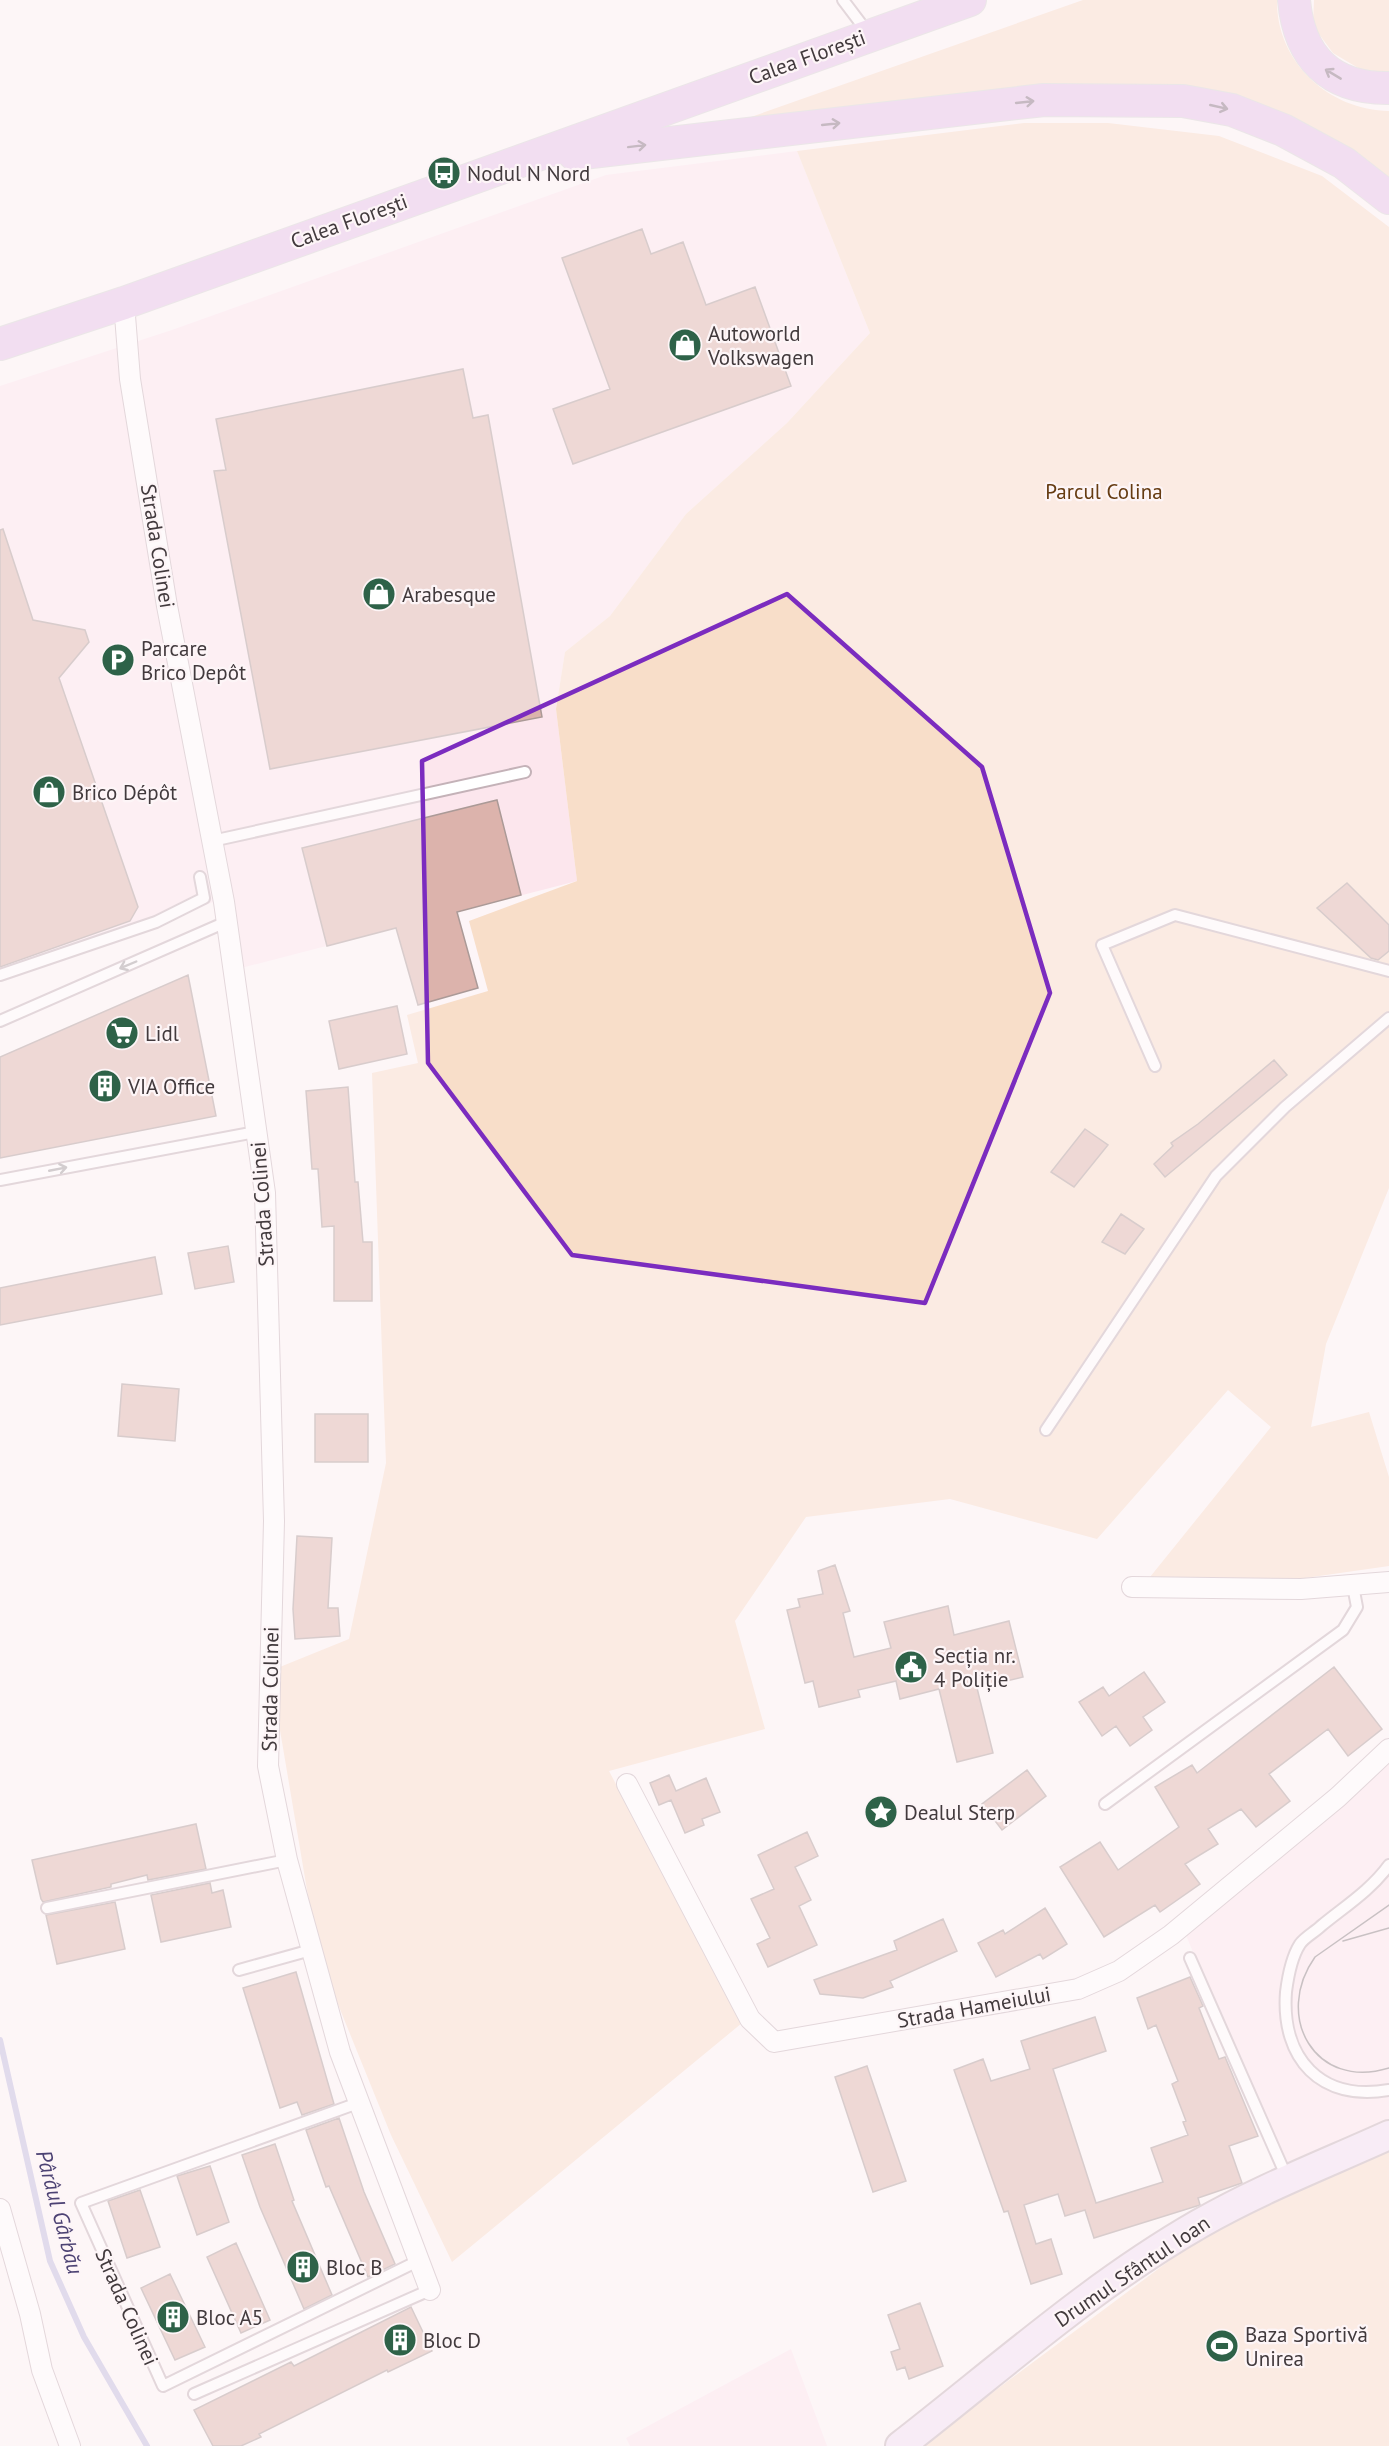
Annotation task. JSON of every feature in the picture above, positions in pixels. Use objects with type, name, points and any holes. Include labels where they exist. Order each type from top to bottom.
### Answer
[{"type":"main road","name":"Calea Florești","points":[[0,344],[124,303],[868,34],[970,0]]},
{"type":"main road","points":[[1294,0],[1299,32],[1307,50],[1320,66],[1352,84],[1389,88]]},
{"type":"main road","points":[[517,161],[1044,100],[1183,101],[1232,110],[1283,130],[1344,163],[1389,198]]},
{"type":"main road","name":"Drumul Sfântul Ioan","points":[[900,2446],[1106,2284],[1199,2224],[1288,2180],[1389,2135]]},
{"type":"street","name":"Strada Colinei","points":[[124,303],[130,379],[164,584],[226,922],[265,1193],[274,1521],[268,1766],[287,1860],[340,2052],[430,2290]]},
{"type":"street","points":[[1132,1587],[1301,1588],[1389,1582]]},
{"type":"street","name":"Strada Hameiului","points":[[627,1784],[750,2019],[774,2042],[1078,1989],[1119,1971],[1171,1935],[1338,1797],[1389,1749]]},
{"type":"street","points":[[0,2209],[30,2314],[42,2370],[70,2446]]},
{"type":"lane","points":[[843,0],[868,34]]},
{"type":"lane","points":[[212,841],[525,772]]},
{"type":"lane","points":[[0,975],[156,922],[204,898],[200,877]]},
{"type":"lane","points":[[1155,1066],[1102,945],[1165,919],[1175,915],[1389,971]]},
{"type":"lane","points":[[0,1021],[226,922]]},
{"type":"lane","points":[[1046,1431],[1216,1176],[1285,1107],[1389,1018]]},
{"type":"lane","points":[[0,1179],[256,1132]]},
{"type":"lane","points":[[1105,1804],[1343,1630],[1357,1608],[1353,1586]]},
{"type":"lane","points":[[47,1908],[287,1860]]},
{"type":"lane","points":[[1389,1865],[1374,1883],[1301,1943],[1292,1962],[1286,2002],[1290,2040],[1296,2054],[1313,2075],[1345,2089],[1365,2092],[1389,2090]]},
{"type":"lane","points":[[239,1970],[311,1950]]},
{"type":"lane","points":[[1190,1958],[1288,2180]]},
{"type":"lane","name":"Strada Colinei","points":[[358,2103],[81,2203],[163,2386],[418,2261]]},
{"type":"lane","name":"Strada Colinei","points":[[194,2394],[430,2290]]},
{"type":"lane","points":[[921,2446],[937,2417]]},
{"type":"highlighted area","points":[[787,594],[982,767],[1050,993],[925,1303],[572,1255],[428,1063],[422,761]]},
{"type":"shaded area","points":[[797,151],[870,333],[787,423],[686,514],[610,616],[565,652],[556,709],[577,881],[241,968],[236,939],[213,902],[137,933],[0,980],[0,386],[172,330],[606,175]]},
{"type":"shaded area","points":[[1389,1749],[1389,2135],[1288,2180],[1183,1928]]},
{"type":"shaded area","points":[[791,2349],[827,2446],[630,2446],[626,2438]]},
{"type":"green space","points":[[1083,0],[1277,0],[1279,23],[1286,43],[1296,62],[1310,78],[1327,92],[1346,102],[1389,111],[1389,180],[1228,107],[731,124]]},
{"type":"green space","points":[[1314,0],[1389,0],[1389,73],[1360,69],[1333,53],[1313,26]]},
{"type":"green space","name":"Parcul Colina","points":[[1024,123],[1108,123],[1219,136],[1322,176],[1389,227],[1389,1188],[1326,1344],[1311,1427],[1369,1412],[1389,1477],[1389,1566],[1298,1579],[1150,1577],[1271,1427],[1228,1390],[1097,1539],[950,1499],[806,1517],[735,1621],[765,1729],[609,1771],[742,2023],[452,2262],[391,2135],[318,1955],[270,1671],[349,1639],[386,1463],[372,1073],[418,1063],[407,1015],[488,991],[469,921],[577,881],[556,709],[565,652],[610,616],[686,514],[787,423],[870,333],[797,151]]},
{"type":"green space","name":"Baza Sportivă Unirea","points":[[1389,2124],[1389,2446],[921,2446],[1189,2246]]},
{"type":"building","name":"Autoworld Volkswagen","points":[[642,229],[651,254],[683,242],[706,305],[755,287],[791,386],[573,464],[553,409],[610,389],[562,258]]},
{"type":"building","name":"Arabesque","points":[[463,369],[473,418],[488,415],[542,717],[270,769],[214,471],[226,470],[216,419]]},
{"type":"building","name":"Brico Dépôt","points":[[3,529],[33,620],[85,630],[89,642],[59,678],[138,907],[130,921],[0,967],[0,530]]},
{"type":"building","points":[[497,800],[521,895],[457,912],[478,988],[418,1005],[396,928],[327,946],[302,848]]},
{"type":"building","points":[[1347,883],[1389,925],[1389,951],[1378,960],[1371,958],[1317,908]]},
{"type":"building","name":"VIA Office","points":[[188,975],[216,1116],[0,1158],[0,1057]]},
{"type":"building","points":[[397,1006],[407,1054],[339,1069],[329,1021]]},
{"type":"building","points":[[1274,1060],[1287,1075],[1165,1177],[1154,1164],[1173,1146],[1171,1143],[1198,1124]]},
{"type":"building","points":[[348,1087],[355,1182],[358,1182],[363,1242],[372,1242],[372,1301],[334,1301],[334,1226],[322,1227],[318,1169],[312,1169],[306,1091]]},
{"type":"building","points":[[1085,1129],[1108,1145],[1074,1187],[1051,1172]]},
{"type":"building","points":[[1121,1214],[1144,1229],[1125,1254],[1102,1242]]},
{"type":"building","points":[[228,1246],[234,1282],[195,1289],[188,1253]]},
{"type":"building","points":[[155,1257],[162,1294],[0,1325],[0,1288]]},
{"type":"building","points":[[122,1384],[179,1389],[175,1441],[118,1436]]},
{"type":"building","points":[[315,1414],[368,1414],[368,1462],[315,1462]]},
{"type":"building","points":[[297,1536],[332,1538],[328,1608],[338,1608],[340,1636],[295,1639],[293,1609]]},
{"type":"building","name":"Secția nr. 4 Poliție","points":[[835,1565],[850,1611],[843,1613],[854,1657],[891,1648],[884,1622],[948,1606],[954,1635],[1009,1621],[1023,1677],[977,1688],[993,1753],[957,1762],[939,1689],[900,1699],[896,1681],[858,1690],[860,1697],[819,1707],[813,1681],[805,1683],[787,1610],[800,1607],[798,1599],[823,1594],[818,1571]]},
{"type":"building","points":[[1334,1667],[1382,1729],[1348,1756],[1328,1729],[1269,1774],[1290,1801],[1256,1827],[1241,1809],[1208,1829],[1218,1844],[1185,1864],[1200,1884],[1160,1912],[1155,1905],[1104,1937],[1060,1867],[1100,1842],[1118,1870],[1179,1827],[1155,1787],[1192,1765],[1197,1773]]},
{"type":"building","points":[[1144,1672],[1165,1702],[1143,1717],[1152,1730],[1130,1746],[1116,1726],[1102,1736],[1079,1702],[1103,1687],[1109,1696]]},
{"type":"building","points":[[1027,1770],[1046,1796],[1002,1830],[982,1804]]},
{"type":"building","points":[[669,1775],[676,1791],[706,1778],[720,1812],[702,1819],[704,1825],[685,1833],[671,1800],[659,1805],[650,1783]]},
{"type":"building","points":[[196,1824],[206,1869],[148,1880],[147,1875],[111,1884],[111,1887],[43,1902],[41,1899],[32,1860]]},
{"type":"building","points":[[807,1832],[818,1856],[795,1867],[811,1900],[799,1906],[817,1945],[768,1967],[757,1944],[770,1938],[751,1899],[774,1889],[758,1855]]},
{"type":"building","points":[[210,1883],[212,1893],[223,1890],[231,1927],[161,1942],[151,1895]]},
{"type":"building","points":[[115,1902],[125,1949],[57,1964],[46,1915]]},
{"type":"building","points":[[1045,1908],[1067,1944],[1043,1959],[1040,1954],[996,1977],[978,1943],[1003,1930],[1005,1934]]},
{"type":"building","points":[[943,1919],[957,1951],[890,1981],[893,1987],[863,1998],[820,1994],[814,1980],[897,1950],[894,1941]]},
{"type":"building","points":[[296,1972],[334,2104],[302,2115],[297,2102],[280,2108],[243,1988]]},
{"type":"building","points":[[1190,1977],[1203,2006],[1199,2008],[1219,2059],[1225,2057],[1258,2136],[1229,2146],[1242,2183],[1198,2198],[1200,2205],[1094,2238],[1085,2210],[1065,2216],[1058,2194],[1024,2205],[1036,2244],[1051,2239],[1062,2274],[1031,2284],[1008,2211],[1004,2212],[954,2070],[983,2059],[991,2081],[1030,2069],[1021,2041],[1095,2017],[1106,2051],[1053,2069],[1096,2203],[1163,2182],[1151,2148],[1188,2135],[1183,2122],[1186,2121],[1172,2084],[1178,2081],[1156,2025],[1148,2029],[1137,1998]]},
{"type":"building","points":[[867,2066],[906,2181],[873,2192],[835,2077]]},
{"type":"building","points":[[339,2118],[364,2192],[395,2264],[368,2277],[329,2186],[326,2187],[306,2130]]},
{"type":"building","points":[[275,2144],[294,2200],[292,2201],[332,2295],[304,2309],[260,2207],[242,2155]]},
{"type":"building","points":[[210,2166],[229,2222],[197,2235],[177,2176]]},
{"type":"building","points":[[140,2190],[160,2247],[127,2258],[108,2201]]},
{"type":"building","points":[[236,2243],[270,2320],[241,2333],[207,2257]]},
{"type":"building","name":"Bloc A5","points":[[170,2274],[205,2347],[175,2360],[141,2288]]},
{"type":"building","points":[[920,2303],[943,2366],[909,2379],[905,2367],[897,2370],[891,2352],[900,2349],[888,2315]]},
{"type":"building","points":[[411,2307],[432,2351],[388,2372],[387,2370],[259,2434],[261,2437],[241,2446],[213,2446],[194,2410],[291,2362],[294,2366]]},
{"type":"waterway","name":"Pârâul Gârbău","points":[[0,2040],[50,2261],[84,2337],[147,2446]]},
{"type":"tram line","points":[[1389,1905],[1315,1957],[1303,1980],[1298,2002],[1300,2024],[1308,2043],[1322,2059],[1340,2069],[1363,2072],[1389,2068]]},
{"type":"tram line","points":[[1343,1941],[1389,1928]]},
{"type":"place","name":"Nodul N Nord","points":[[444,173]]},
{"type":"place","name":"Autoworld Volkswagen","points":[[685,345]]},
{"type":"place","name":"Arabesque","points":[[379,594]]},
{"type":"place","name":"Parcare Brico Depôt","points":[[118,660]]},
{"type":"place","name":"Brico Dépôt","points":[[49,792]]},
{"type":"place","name":"Lidl","points":[[122,1033]]},
{"type":"place","name":"VIA Office","points":[[105,1086]]},
{"type":"place","name":"Secția nr. 4 Poliție","points":[[911,1667]]},
{"type":"place","name":"Dealul Sterp","points":[[881,1812]]},
{"type":"place","name":"Bloc B","points":[[303,2267]]},
{"type":"place","name":"Bloc A5","points":[[173,2317]]},
{"type":"place","name":"Bloc D","points":[[400,2340]]},
{"type":"place","name":"Baza Sportivă Unirea","points":[[1222,2346]]}]
